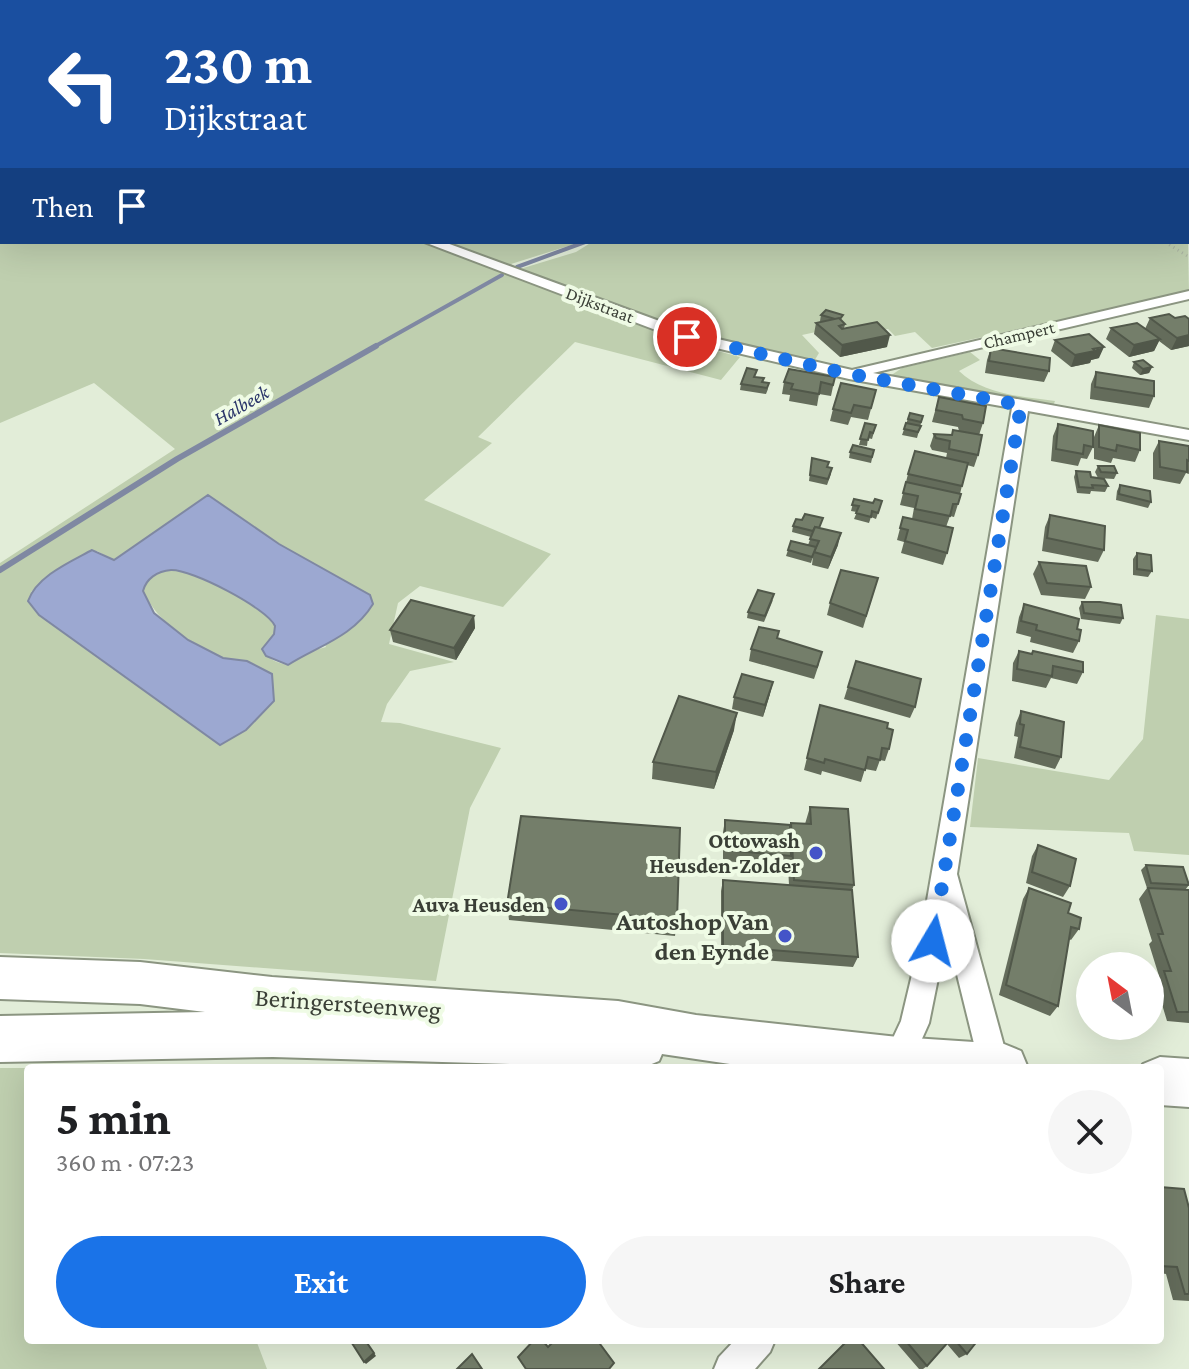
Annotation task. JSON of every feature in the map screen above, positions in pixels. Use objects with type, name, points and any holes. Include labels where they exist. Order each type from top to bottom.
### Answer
[{"type":"main road","name":"Beringersteenweg","points":[[0,978],[140,983],[272,999],[618,1023],[696,1038],[896,1064]]},
{"type":"main road","name":"Beringersteenweg","points":[[0,1039],[273,1034],[622,1047],[696,1038]]},
{"type":"main road","points":[[1164,1081],[1189,1083]]},
{"type":"street","name":"Dijkstraat","points":[[437,244],[687,337],[849,374],[1189,435]]},
{"type":"street","name":"Champert","points":[[849,374],[1189,295]]},
{"type":"street","points":[[896,1064],[915,1023],[933,941],[1021,405]]},
{"type":"street","points":[[944,867],[994,1064]]},
{"type":"path","points":[[1168,244],[1189,257]]},
{"type":"green space","points":[[0,244],[575,244],[511,264],[520,269],[576,252],[589,244],[1188,244],[1189,292],[932,348],[915,332],[895,336],[888,329],[853,335],[844,326],[802,335],[819,353],[813,363],[721,340],[714,350],[740,357],[721,380],[575,342],[478,437],[492,443],[424,500],[551,554],[503,607],[420,586],[398,603],[389,644],[454,662],[410,671],[387,704],[381,722],[400,723],[501,748],[470,808],[436,981],[144,959],[0,953],[0,563],[175,449],[94,383],[0,423]],"holes":[[[208,495],[279,544],[326,647],[308,652],[288,665],[280,663],[262,649],[274,634],[275,626],[258,610],[228,591],[181,571],[171,570],[153,576],[143,591],[158,614],[187,638],[223,658],[220,745],[136,683],[31,592],[60,568],[97,551],[114,560]]]},
{"type":"green space","points":[[970,352],[980,360],[959,371],[968,379],[991,390],[1055,401],[1053,406],[890,376],[902,368]]},
{"type":"green space","points":[[1156,615],[1189,619],[1189,855],[1134,851],[1129,833],[970,827],[978,758],[1109,780],[1143,739]]},
{"type":"green space","points":[[0,1068],[24,1068],[24,1344],[258,1344],[267,1369],[0,1369]]},
{"type":"water","points":[[208,495],[279,544],[370,595],[373,604],[345,633],[288,665],[266,656],[262,649],[274,634],[275,626],[244,600],[181,571],[166,571],[149,579],[143,591],[154,613],[188,640],[223,658],[247,661],[272,674],[274,701],[246,730],[220,745],[39,615],[28,601],[46,577],[64,565],[92,550],[114,560]]},
{"type":"building","points":[[826,310],[843,315],[835,319],[821,315]]},
{"type":"building","points":[[1169,314],[1175,318],[1185,316],[1189,319],[1189,335],[1177,338],[1150,318]]},
{"type":"building","points":[[839,318],[845,324],[839,326],[842,329],[877,322],[890,335],[842,345],[816,323]]},
{"type":"building","points":[[1137,323],[1160,339],[1134,345],[1111,328]]},
{"type":"building","points":[[1089,334],[1104,347],[1075,355],[1055,340]]},
{"type":"building","points":[[991,348],[1050,358],[1049,371],[989,361]]},
{"type":"building","points":[[1143,360],[1152,367],[1143,369],[1134,362]]},
{"type":"building","points":[[747,368],[757,370],[754,377],[764,378],[762,382],[769,383],[767,388],[741,384]]},
{"type":"building","points":[[789,369],[835,377],[833,385],[821,382],[819,394],[791,389],[793,384],[784,382]]},
{"type":"building","points":[[1096,372],[1154,381],[1154,396],[1095,387]]},
{"type":"building","points":[[841,383],[876,390],[871,408],[854,405],[851,413],[833,409]]},
{"type":"building","points":[[939,397],[986,406],[983,423],[936,410]]},
{"type":"building","points":[[910,413],[923,416],[921,422],[908,419]]},
{"type":"building","points":[[865,423],[876,425],[868,440],[860,439]]},
{"type":"building","points":[[906,423],[921,426],[918,432],[904,429]]},
{"type":"building","points":[[1058,424],[1093,431],[1093,447],[1084,445],[1083,454],[1056,449]]},
{"type":"building","points":[[1099,425],[1140,433],[1140,450],[1117,445],[1116,451],[1099,447]]},
{"type":"building","points":[[953,430],[982,435],[978,455],[949,449],[950,441],[936,438],[934,434],[952,435]]},
{"type":"building","points":[[1159,441],[1189,446],[1187,472],[1160,467]]},
{"type":"building","points":[[853,445],[874,450],[872,457],[850,452]]},
{"type":"building","points":[[915,451],[968,463],[962,486],[908,474]]},
{"type":"building","points":[[812,458],[829,462],[827,467],[832,468],[828,479],[810,475]]},
{"type":"building","points":[[1098,466],[1114,466],[1117,473],[1101,472]]},
{"type":"building","points":[[1076,471],[1090,472],[1091,477],[1104,479],[1108,486],[1079,487]]},
{"type":"building","points":[[906,482],[961,494],[958,504],[953,504],[950,516],[915,509],[918,496],[903,493]]},
{"type":"building","points":[[1120,485],[1150,491],[1151,502],[1119,494]]},
{"type":"building","points":[[854,499],[873,503],[875,499],[882,501],[878,513],[872,511],[871,517],[856,513],[859,506],[852,505]]},
{"type":"building","points":[[805,514],[823,518],[819,528],[815,527],[813,531],[793,526],[796,519],[802,520]]},
{"type":"building","points":[[1050,515],[1105,526],[1104,550],[1047,538]]},
{"type":"building","points":[[903,517],[953,528],[947,553],[905,541],[908,530],[900,528]]},
{"type":"building","points":[[815,527],[841,533],[831,557],[814,552],[819,541],[810,539]]},
{"type":"building","points":[[791,541],[816,547],[812,557],[788,550]]},
{"type":"building","points":[[1137,553],[1151,555],[1152,571],[1137,569]]},
{"type":"building","points":[[1039,562],[1086,566],[1091,587],[1047,583]]},
{"type":"building","points":[[841,570],[878,578],[866,616],[830,603]]},
{"type":"building","points":[[758,590],[774,594],[765,616],[748,612]]},
{"type":"building","points":[[411,600],[474,616],[454,648],[390,630]]},
{"type":"building","points":[[1082,602],[1121,605],[1123,618],[1084,613]]},
{"type":"building","points":[[1024,604],[1079,619],[1079,641],[1036,630],[1037,625],[1021,621]]},
{"type":"building","points":[[759,627],[779,631],[777,638],[822,652],[817,667],[751,649]]},
{"type":"building","points":[[1019,651],[1083,662],[1083,672],[1053,666],[1052,676],[1017,669]]},
{"type":"building","points":[[856,661],[921,679],[915,707],[848,687]]},
{"type":"building","points":[[742,674],[773,682],[765,705],[734,697]]},
{"type":"building","points":[[679,696],[737,713],[716,772],[653,762]]},
{"type":"building","points":[[820,705],[888,723],[887,728],[893,730],[889,749],[882,748],[880,760],[868,757],[865,770],[825,759],[824,763],[807,758]]},
{"type":"building","points":[[1021,711],[1064,722],[1061,757],[1020,747],[1024,725],[1020,724]]},
{"type":"building","name":"Ottowash Heusden-Zolder","points":[[810,807],[848,809],[854,885],[794,880],[791,823],[811,824]]},
{"type":"building","points":[[521,816],[680,828],[677,920],[507,904]]},
{"type":"building","points":[[725,820],[790,825],[791,856],[725,850]]},
{"type":"building","points":[[1038,845],[1076,859],[1070,886],[1032,872]]},
{"type":"building","points":[[1146,865],[1183,867],[1189,885],[1151,883]]},
{"type":"building","points":[[723,880],[852,890],[858,957],[723,946]]},
{"type":"building","points":[[1029,888],[1071,903],[1068,913],[1081,918],[1079,929],[1071,927],[1058,1006],[1006,985]]},
{"type":"building","points":[[1148,888],[1189,890],[1189,1012],[1177,1012],[1164,971],[1171,971],[1158,934],[1163,934]]},
{"type":"building","points":[[1164,1187],[1184,1189],[1189,1208],[1189,1294],[1185,1294],[1177,1267],[1164,1266]]},
{"type":"building","points":[[353,1344],[368,1344],[374,1353],[364,1362]]},
{"type":"building","points":[[530,1344],[545,1344],[548,1347],[551,1344],[600,1344],[614,1363],[609,1369],[526,1369],[518,1357]]},
{"type":"building","points":[[844,1344],[862,1344],[884,1369],[819,1369]]},
{"type":"building","points":[[908,1344],[946,1344],[927,1366]]},
{"type":"building","points":[[958,1344],[975,1344],[967,1354]]},
{"type":"building","points":[[472,1354],[482,1369],[457,1369]]},
{"type":"waterway","name":"Halbeek","points":[[517,267],[580,244]]},
{"type":"waterway","name":"Halbeek","points":[[372,348],[502,275]]},
{"type":"waterway","name":"Halbeek","points":[[0,570],[177,459],[376,346]]},
{"type":"place","name":"Ottowash Heusden-Zolder","points":[[816,853]]},
{"type":"place","name":"Auva Heusden","points":[[561,904]]},
{"type":"place","name":"Autoshop Van den Eynde","points":[[785,936]]},
{"type":"route","points":[[687,337],[849,374],[1021,405],[933,941]]}]
